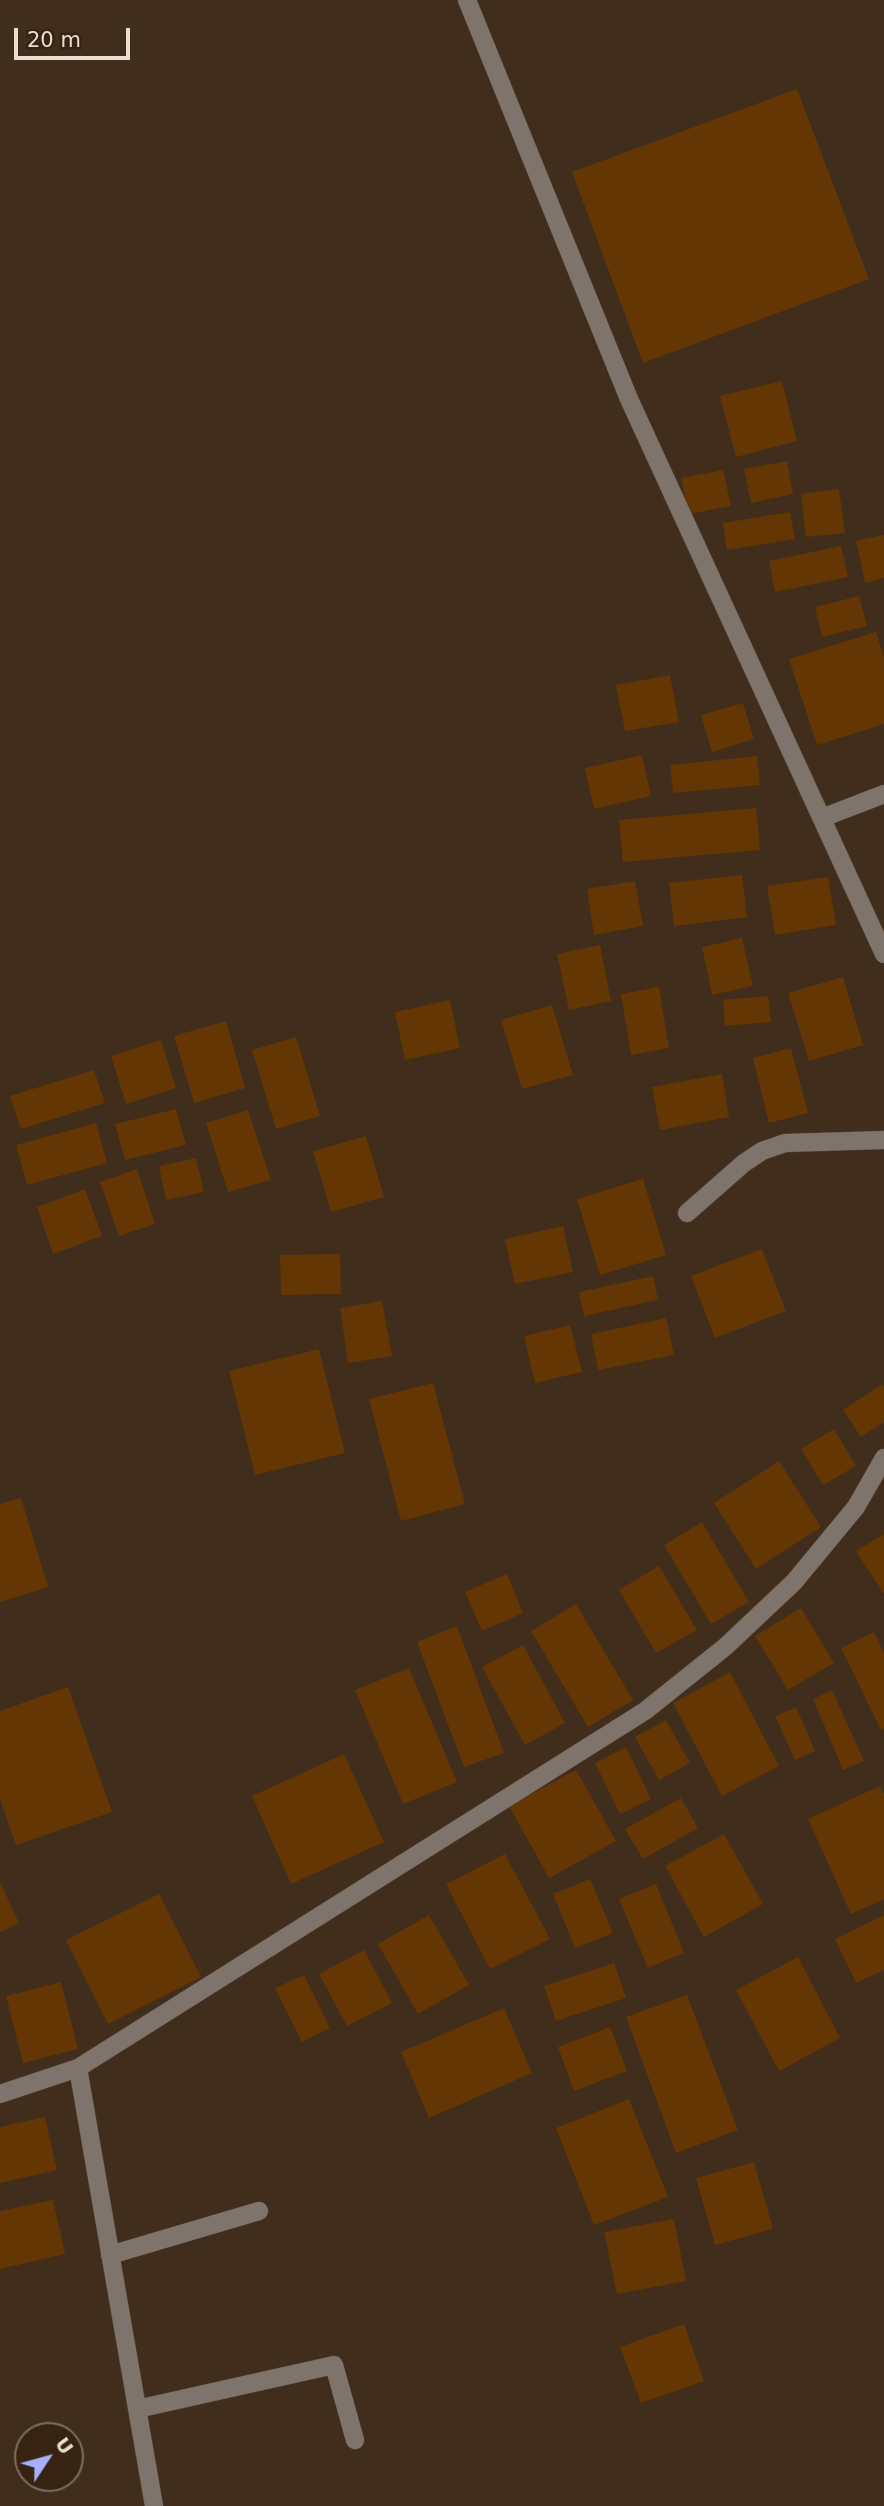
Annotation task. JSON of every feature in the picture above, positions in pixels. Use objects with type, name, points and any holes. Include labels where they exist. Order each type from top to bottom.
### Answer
[{"type":"street","points":[[467,0],[629,399],[884,954]]},
{"type":"street","points":[[822,818],[884,794]]},
{"type":"street","points":[[687,1213],[744,1163],[762,1151],[785,1143],[884,1140]]},
{"type":"street","points":[[0,2094],[78,2068],[645,1711],[726,1647],[794,1582],[856,1507],[884,1458]]},
{"type":"street","points":[[78,2068],[154,2506]]},
{"type":"street","points":[[110,2255],[259,2211]]},
{"type":"street","points":[[137,2409],[334,2365],[355,2440]]},
{"type":"building","points":[[797,89],[869,279],[643,363],[572,172]]},
{"type":"building","points":[[782,381],[797,441],[736,457],[720,396]]},
{"type":"building","points":[[787,461],[793,494],[751,503],[744,469]]},
{"type":"building","points":[[723,470],[731,506],[689,514],[681,478]]},
{"type":"building","points":[[839,489],[845,533],[806,537],[801,494]]},
{"type":"building","points":[[790,512],[795,539],[727,550],[723,523]]},
{"type":"building","points":[[884,535],[884,578],[865,583],[856,541]]},
{"type":"building","points":[[841,546],[848,577],[775,592],[769,561]]},
{"type":"building","points":[[859,596],[867,626],[822,637],[815,607]]},
{"type":"building","points":[[876,632],[884,657],[884,724],[817,745],[789,659]]},
{"type":"building","points":[[670,675],[679,722],[625,731],[616,685]]},
{"type":"building","points":[[743,703],[754,739],[712,752],[701,715]]},
{"type":"building","points":[[642,755],[651,796],[594,809],[585,768]]},
{"type":"building","points":[[757,756],[760,785],[673,793],[670,765]]},
{"type":"building","points":[[756,808],[760,850],[623,862],[619,820]]},
{"type":"building","points":[[742,875],[747,917],[674,926],[669,883]]},
{"type":"building","points":[[828,877],[836,925],[775,935],[767,886]]},
{"type":"building","points":[[635,881],[643,926],[594,935],[587,889]]},
{"type":"building","points":[[742,938],[753,986],[712,995],[702,947]]},
{"type":"building","points":[[600,945],[611,1001],[569,1010],[557,954]]},
{"type":"building","points":[[843,977],[863,1045],[809,1061],[788,993]]},
{"type":"building","points":[[659,987],[669,1048],[631,1055],[621,994]]},
{"type":"building","points":[[768,996],[771,1022],[725,1026],[723,1000]]},
{"type":"building","points":[[450,1000],[460,1048],[405,1060],[395,1012]]},
{"type":"building","points":[[552,1005],[573,1075],[522,1089],[501,1020]]},
{"type":"building","points":[[226,1021],[245,1088],[194,1103],[174,1036]]},
{"type":"building","points":[[296,1037],[320,1116],[276,1129],[252,1050]]},
{"type":"building","points":[[161,1040],[176,1088],[126,1104],[111,1056]]},
{"type":"building","points":[[791,1048],[808,1113],[769,1123],[753,1058]]},
{"type":"building","points":[[94,1070],[105,1103],[21,1129],[10,1096]]},
{"type":"building","points":[[722,1074],[729,1117],[660,1130],[652,1087]]},
{"type":"building","points":[[176,1109],[186,1145],[125,1160],[115,1124]]},
{"type":"building","points":[[248,1110],[271,1180],[228,1192],[206,1123]]},
{"type":"building","points":[[96,1123],[107,1163],[27,1185],[16,1145]]},
{"type":"building","points":[[366,1136],[384,1197],[331,1212],[313,1151]]},
{"type":"building","points":[[196,1158],[204,1192],[166,1200],[159,1166]]},
{"type":"building","points":[[137,1169],[155,1224],[119,1236],[100,1182]]},
{"type":"building","points":[[643,1179],[666,1255],[600,1275],[577,1199]]},
{"type":"building","points":[[85,1189],[102,1236],[53,1254],[37,1207]]},
{"type":"building","points":[[563,1226],[573,1272],[515,1284],[505,1239]]},
{"type":"building","points":[[762,1249],[786,1311],[715,1338],[691,1276]]},
{"type":"building","points":[[340,1254],[341,1294],[281,1295],[280,1255]]},
{"type":"building","points":[[653,1276],[658,1300],[584,1316],[579,1292]]},
{"type":"building","points":[[382,1301],[392,1356],[348,1363],[340,1308]]},
{"type":"building","points":[[666,1318],[674,1355],[598,1370],[591,1334]]},
{"type":"building","points":[[570,1325],[582,1372],[535,1383],[524,1336]]},
{"type":"building","points":[[319,1349],[345,1453],[255,1475],[229,1371]]},
{"type":"building","points":[[433,1383],[465,1504],[401,1521],[369,1399]]},
{"type":"building","points":[[882,1384],[884,1422],[861,1437],[843,1410]]},
{"type":"building","points":[[834,1429],[856,1466],[823,1485],[801,1449]]},
{"type":"building","points":[[779,1461],[821,1527],[756,1569],[714,1503]]},
{"type":"building","points":[[21,1498],[48,1587],[0,1602],[0,1504]]},
{"type":"building","points":[[702,1522],[749,1602],[711,1624],[664,1545]]},
{"type":"building","points":[[884,1534],[884,1594],[856,1551]]},
{"type":"building","points":[[659,1566],[697,1630],[656,1653],[619,1590]]},
{"type":"building","points":[[507,1574],[523,1613],[482,1631],[465,1592]]},
{"type":"building","points":[[576,1604],[633,1700],[588,1727],[531,1631]]},
{"type":"building","points":[[801,1608],[834,1663],[788,1690],[755,1636]]},
{"type":"building","points":[[457,1626],[504,1753],[464,1767],[417,1642]]},
{"type":"building","points":[[874,1632],[884,1653],[884,1728],[881,1730],[841,1648]]},
{"type":"building","points":[[523,1645],[565,1723],[525,1745],[482,1667]]},
{"type":"building","points":[[409,1668],[457,1782],[403,1804],[355,1690]]},
{"type":"building","points":[[730,1672],[779,1766],[722,1796],[673,1703]]},
{"type":"building","points":[[68,1687],[112,1812],[16,1845],[0,1799],[0,1711]]},
{"type":"building","points":[[832,1690],[864,1761],[843,1770],[813,1699]]},
{"type":"building","points":[[796,1707],[815,1751],[795,1760],[775,1716]]},
{"type":"building","points":[[666,1720],[690,1763],[659,1780],[635,1737]]},
{"type":"building","points":[[626,1747],[651,1799],[620,1814],[595,1763]]},
{"type":"building","points":[[344,1754],[384,1842],[291,1884],[252,1796]]},
{"type":"building","points":[[576,1770],[616,1841],[549,1878],[509,1806]]},
{"type":"building","points":[[880,1786],[884,1794],[884,1899],[851,1914],[808,1819]]},
{"type":"building","points":[[681,1798],[698,1828],[643,1859],[625,1829]]},
{"type":"building","points":[[724,1834],[763,1904],[704,1937],[665,1866]]},
{"type":"building","points":[[505,1854],[550,1939],[490,1969],[446,1884]]},
{"type":"building","points":[[590,1879],[613,1933],[575,1948],[553,1894]]},
{"type":"building","points":[[0,1882],[19,1923],[0,1932]]},
{"type":"building","points":[[656,1884],[684,1953],[648,1968],[619,1899]]},
{"type":"building","points":[[159,1894],[201,1977],[108,2024],[66,1940]]},
{"type":"building","points":[[429,1915],[469,1985],[418,2014],[378,1944]]},
{"type":"building","points":[[884,1915],[884,1970],[856,1983],[835,1939]]},
{"type":"building","points":[[364,1950],[392,2003],[347,2026],[319,1974]]},
{"type":"building","points":[[798,1957],[840,2038],[779,2071],[736,1990]]},
{"type":"building","points":[[614,1963],[626,1998],[556,2021],[544,1986]]},
{"type":"building","points":[[304,1975],[330,2028],[302,2042],[275,1988]]},
{"type":"building","points":[[61,1982],[78,2049],[23,2063],[6,1996]]},
{"type":"building","points":[[687,1995],[738,2130],[676,2153],[626,2017]]},
{"type":"building","points":[[504,2008],[532,2073],[429,2118],[401,2052]]},
{"type":"building","points":[[610,2027],[627,2071],[574,2091],[558,2047]]},
{"type":"building","points":[[629,2099],[668,2197],[594,2225],[556,2128]]},
{"type":"building","points":[[45,2117],[57,2170],[0,2183],[0,2127]]},
{"type":"building","points":[[754,2162],[773,2229],[715,2245],[696,2178]]},
{"type":"building","points":[[53,2200],[65,2254],[0,2269],[0,2211]]},
{"type":"building","points":[[674,2219],[686,2281],[617,2294],[604,2232]]},
{"type":"building","points":[[684,2324],[704,2381],[641,2403],[620,2347]]}]
